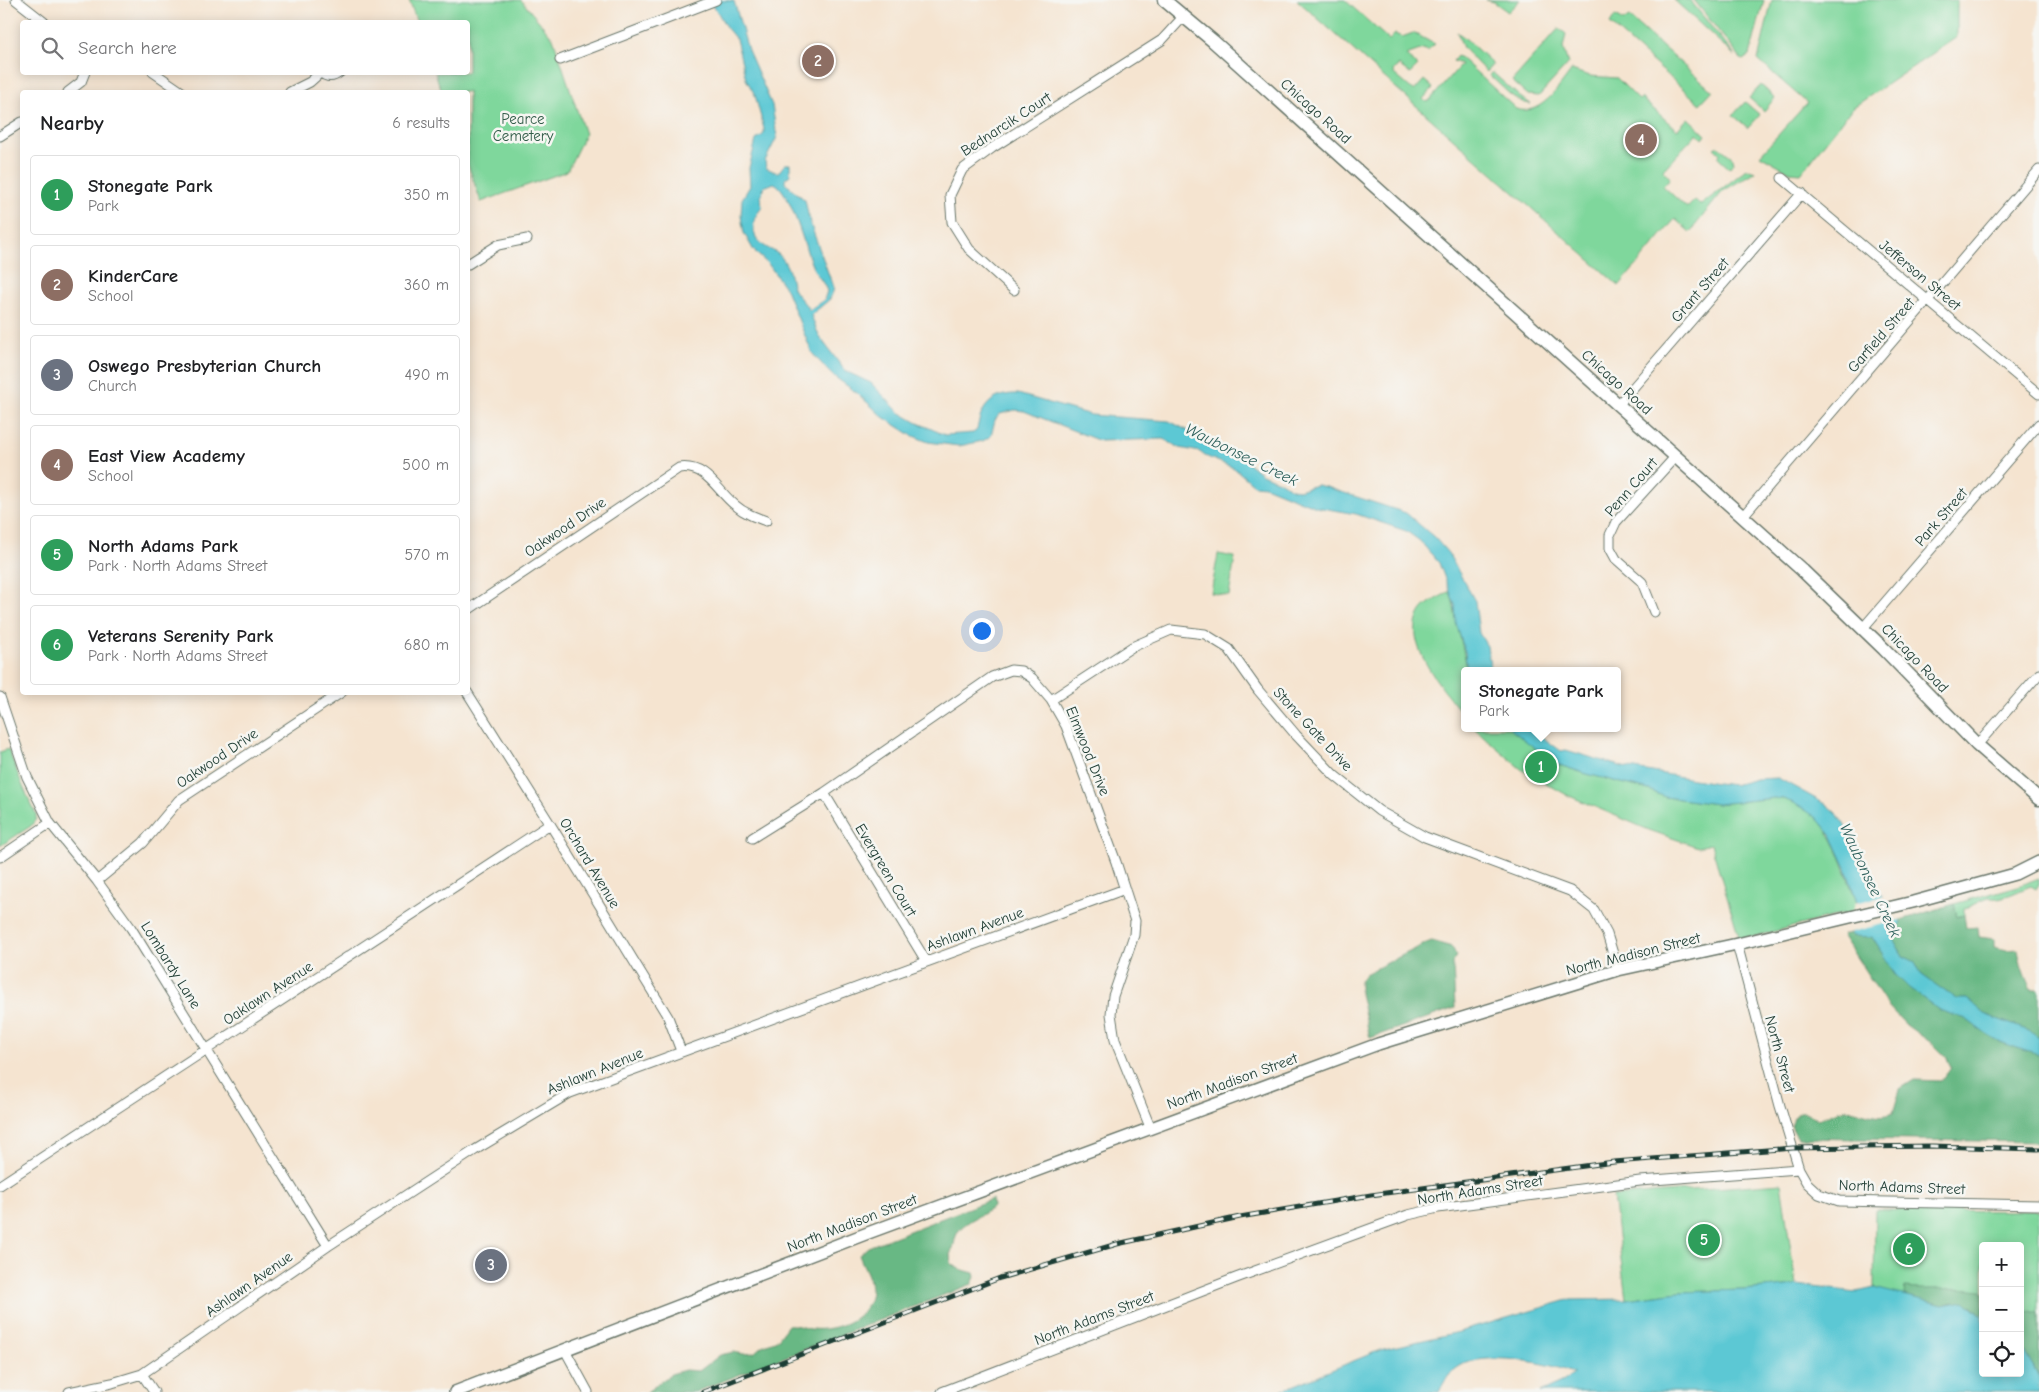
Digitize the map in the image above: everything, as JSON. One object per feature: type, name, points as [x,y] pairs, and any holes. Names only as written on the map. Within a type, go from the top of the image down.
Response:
[{"type":"main road","name":"Chicago Road","points":[[1164,0],[1743,516],[1863,628],[1977,745],[2039,799]]},
{"type":"street","points":[[16,0],[41,20]]},
{"type":"street","points":[[560,60],[716,0]]},
{"type":"street","name":"Bednarcik Court","points":[[1014,290],[969,249],[952,222],[950,195],[962,170],[992,148],[1162,40],[1184,16]]},
{"type":"street","points":[[71,90],[81,82],[84,75]]},
{"type":"street","points":[[157,75],[179,90]]},
{"type":"street","points":[[294,90],[310,82],[318,75]]},
{"type":"street","points":[[0,136],[20,123]]},
{"type":"street","name":"Garfield Street","points":[[1743,516],[2039,170]]},
{"type":"street","name":"Jefferson Street","points":[[1782,178],[2039,394]]},
{"type":"street","name":"Grant Street","points":[[1618,405],[1802,193]]},
{"type":"street","points":[[470,263],[498,245],[528,240]]},
{"type":"street","name":"Park Street","points":[[1863,628],[2039,424]]},
{"type":"street","name":"Penn Court","points":[[1654,612],[1642,582],[1616,559],[1610,548],[1610,535],[1616,522],[1676,456]]},
{"type":"street","name":"Oakwood Drive","points":[[470,609],[679,468],[694,468],[711,479],[735,506],[766,521]]},
{"type":"street","name":"Stone Gate Drive","points":[[1051,700],[1132,647],[1171,630],[1205,634],[1229,649],[1258,690],[1296,735],[1334,775],[1379,811],[1425,837],[1570,891],[1594,910],[1607,934],[1618,970]]},
{"type":"street","name":"Elmwood Drive","points":[[752,838],[824,793],[913,730],[1002,672],[1021,671],[1032,678],[1051,700],[1066,726],[1135,921],[1134,935],[1113,996],[1111,1014],[1115,1040],[1150,1127]]},
{"type":"street","points":[[1977,745],[2039,674]]},
{"type":"street","name":"Oakwood Drive","points":[[97,881],[143,843],[179,800],[337,695]]},
{"type":"street","name":"Orchard Avenue","points":[[469,695],[668,1017],[681,1051]]},
{"type":"street","name":"Lombardy Lane","points":[[0,697],[27,777],[50,823],[132,928],[328,1246]]},
{"type":"street","name":"Evergreen Court","points":[[824,793],[926,961]]},
{"type":"street","points":[[0,857],[50,823]]},
{"type":"street","name":"Oaklawn Avenue","points":[[0,1185],[550,824]]},
{"type":"street","name":"North Madison Street","points":[[455,1392],[859,1236],[1378,1044],[1618,970],[1833,922],[1913,902],[2015,874],[2039,862]]},
{"type":"street","name":"Ashlawn Avenue","points":[[69,1392],[112,1383],[142,1374],[328,1246],[475,1150],[562,1097],[681,1051],[1125,889]]},
{"type":"street","name":"North Street","points":[[1737,944],[1780,1106],[1799,1169]]},
{"type":"street","name":"North Adams Street","points":[[942,1392],[1236,1278],[1408,1215],[1438,1208],[1640,1181],[1799,1169],[1806,1184],[1819,1194],[1839,1201],[2039,1205]]},
{"type":"street","points":[[566,1350],[588,1392]]},
{"type":"street","points":[[142,1374],[154,1392]]},
{"type":"green space","name":"Pearce Cemetery","points":[[409,0],[521,0],[553,38],[585,134],[567,171],[481,202],[470,171],[470,90],[441,90],[436,75],[470,75],[470,20],[416,20]]},
{"type":"green space","points":[[1297,0],[1345,0],[1389,40],[1395,34],[1402,37],[1413,33],[1435,44],[1428,51],[1423,49],[1406,55],[1418,66],[1410,74],[1399,65],[1393,70],[1394,74],[1414,91],[1424,80],[1433,88],[1423,99],[1426,102],[1430,100],[1459,67],[1461,64],[1453,61],[1457,56],[1516,109],[1533,109],[1541,105],[1555,92],[1572,70],[1589,76],[1617,78],[1639,100],[1641,98],[1677,130],[1688,118],[1706,135],[1703,139],[1697,133],[1663,170],[1670,178],[1663,186],[1686,207],[1695,200],[1701,205],[1747,169],[1755,172],[1723,191],[1690,232],[1675,219],[1619,286]]},
{"type":"green space","points":[[1486,0],[1520,0],[1508,12],[1494,2]]},
{"type":"green space","points":[[1674,0],[1690,0],[1735,56]]},
{"type":"green space","points":[[1694,0],[1764,0],[1750,55],[1743,60],[1741,59]]},
{"type":"green space","points":[[1772,0],[1957,0],[1957,37],[1852,108],[1801,173],[1790,172],[1760,155],[1807,103],[1758,60]]},
{"type":"green space","points":[[1615,16],[1623,21],[1629,17],[1713,90],[1700,104],[1610,24]]},
{"type":"green space","points":[[1559,28],[1566,34],[1563,48],[1568,64],[1539,96],[1528,95],[1512,81]]},
{"type":"green space","points":[[1457,32],[1493,64],[1486,72],[1463,48]]},
{"type":"green space","points":[[1492,72],[1520,97],[1531,104],[1519,100],[1509,93],[1489,75]]},
{"type":"green space","points":[[1761,85],[1775,98],[1764,111],[1749,98]]},
{"type":"green space","points":[[1745,102],[1760,115],[1748,128],[1733,115]]},
{"type":"green space","points":[[1718,146],[1733,158],[1734,163],[1729,168],[1718,158],[1720,154],[1714,148]]},
{"type":"green space","points":[[1218,554],[1235,557],[1229,596],[1211,593]]},
{"type":"green space","points":[[1450,591],[1466,667],[1461,667],[1461,712],[1428,667],[1416,638],[1416,624],[1421,611],[1430,602]]},
{"type":"green space","points":[[1479,732],[1514,732],[1556,764],[1649,790],[1665,797],[1717,804],[1774,798],[1790,801],[1804,807],[1825,828],[1840,855],[1858,906],[1855,911],[1740,940],[1711,844],[1698,847],[1649,830],[1567,795],[1521,769]]},
{"type":"green space","points":[[8,749],[36,814],[36,819],[31,826],[0,846],[0,752]]},
{"type":"green space","points":[[2039,878],[2039,884],[2036,889],[2031,886],[2002,897],[1987,898],[1964,908],[1964,915],[1957,917],[1954,904],[2018,886]]},
{"type":"green space","points":[[1954,904],[1957,917],[1964,915],[1966,928],[1978,927],[1979,937],[1994,939],[1994,947],[2007,950],[2018,949],[2026,979],[2031,989],[2039,989],[2039,1038],[2029,1031],[1984,1014],[1967,999],[1956,999],[1922,975],[1915,962],[1903,956],[1891,932],[1902,923],[1901,920]]},
{"type":"green space","points":[[1850,933],[1852,936],[1872,937],[1895,974],[1909,988],[1939,1010],[1966,1019],[1999,1042],[2039,1055],[2039,1142],[1798,1138],[1792,1125],[1794,1118],[1800,1112],[1805,1112],[1818,1119],[1845,1110],[1883,1116],[1888,1115],[1893,1113],[1900,1089],[1914,1080],[1941,1081],[1951,1068],[1947,1058],[1933,1044],[1906,1025],[1888,1006],[1842,935]]},
{"type":"green space","points":[[1431,941],[1452,947],[1456,955],[1453,963],[1455,1008],[1370,1038],[1360,993],[1360,981],[1365,974]]},
{"type":"green space","points":[[1781,1183],[1796,1285],[1744,1290],[1679,1292],[1626,1299],[1613,1196]]},
{"type":"green space","points":[[992,1199],[993,1207],[960,1229],[950,1254],[951,1263],[959,1269],[974,1273],[975,1277],[972,1284],[695,1392],[647,1392],[671,1374],[685,1370],[699,1371],[720,1355],[734,1352],[743,1354],[754,1353],[762,1346],[777,1340],[788,1325],[821,1329],[831,1328],[851,1321],[866,1307],[870,1298],[871,1288],[868,1275],[859,1255],[868,1247]]},
{"type":"green space","points":[[1875,1210],[2039,1211],[2039,1376],[2024,1351],[2024,1242],[1979,1242],[1979,1313],[1972,1306],[1901,1296],[1874,1288]]},
{"type":"green space","points":[[1905,1288],[1979,1290],[1979,1313],[1972,1306],[1954,1302],[1943,1305],[1904,1294]]},
{"type":"green space","points":[[2024,1309],[2039,1313],[2039,1376],[2024,1351]]},
{"type":"water","points":[[711,0],[734,1],[748,50],[772,105],[777,137],[765,161],[766,168],[778,173],[785,164],[790,164],[790,175],[785,179],[785,183],[805,200],[810,223],[834,289],[830,299],[811,315],[819,336],[845,371],[871,383],[899,412],[945,435],[973,433],[977,430],[981,414],[989,403],[1001,396],[1018,394],[1091,415],[1169,421],[1242,458],[1262,474],[1292,489],[1298,490],[1317,485],[1406,513],[1435,538],[1448,553],[1475,601],[1479,633],[1487,646],[1490,667],[1467,667],[1465,652],[1456,623],[1455,605],[1439,563],[1420,541],[1406,531],[1356,514],[1316,507],[1265,486],[1254,485],[1234,468],[1200,452],[1180,448],[1163,439],[1100,441],[1024,411],[1015,410],[1000,414],[995,420],[991,436],[983,441],[959,446],[928,442],[911,435],[883,417],[857,393],[831,374],[812,353],[786,289],[769,265],[754,251],[744,233],[741,216],[742,199],[750,186],[749,168],[756,140],[764,134],[764,129],[755,95],[746,79],[736,39],[726,27],[717,11],[711,5]],"holes":[[[774,183],[786,197],[797,221],[813,268],[827,291],[824,300],[809,310],[794,290],[785,262],[778,254],[765,247],[754,232],[754,222],[762,208],[761,196],[764,187]]]},
{"type":"water","name":"Waubonsee Creek","points":[[1514,732],[1535,732],[1561,751],[1566,750],[1623,767],[1734,785],[1756,779],[1778,778],[1827,805],[1844,824],[1874,884],[1900,918],[1902,923],[1892,932],[1892,937],[1903,956],[1915,962],[1922,975],[1956,999],[1967,999],[1984,1014],[2029,1031],[2039,1038],[2039,1055],[1999,1042],[1966,1019],[1939,1010],[1909,988],[1895,974],[1872,937],[1852,936],[1848,920],[1858,906],[1846,868],[1831,835],[1816,817],[1794,803],[1774,798],[1717,804],[1665,797],[1649,790],[1556,764]]},
{"type":"water","points":[[1796,1285],[1857,1292],[1874,1288],[1943,1305],[1965,1301],[1979,1313],[1979,1377],[2024,1377],[2024,1351],[2039,1376],[2039,1392],[1540,1392],[1564,1381],[1574,1374],[1534,1362],[1484,1359],[1470,1362],[1453,1371],[1439,1392],[1278,1392],[1380,1350],[1459,1332],[1568,1300],[1626,1299],[1679,1292],[1744,1290]]},
{"type":"pier","points":[[1886,896],[1903,919],[1847,933],[1845,920],[1853,910],[1855,903]]},
{"type":"railway","points":[[703,1392],[1000,1278],[1117,1244],[1240,1217],[1371,1195],[1614,1162],[1793,1148],[1932,1146],[2039,1149]]},
{"type":"place","name":"KinderCare","points":[[818,61]]},
{"type":"place","name":"East View Academy","points":[[1641,140]]},
{"type":"place","name":"Stonegate Park","points":[[1541,767]]},
{"type":"place","name":"North Adams Park","points":[[1704,1240]]},
{"type":"place","name":"Veterans Serenity Park","points":[[1909,1249]]},
{"type":"place","name":"Oswego Presbyterian Church","points":[[491,1265]]}]
